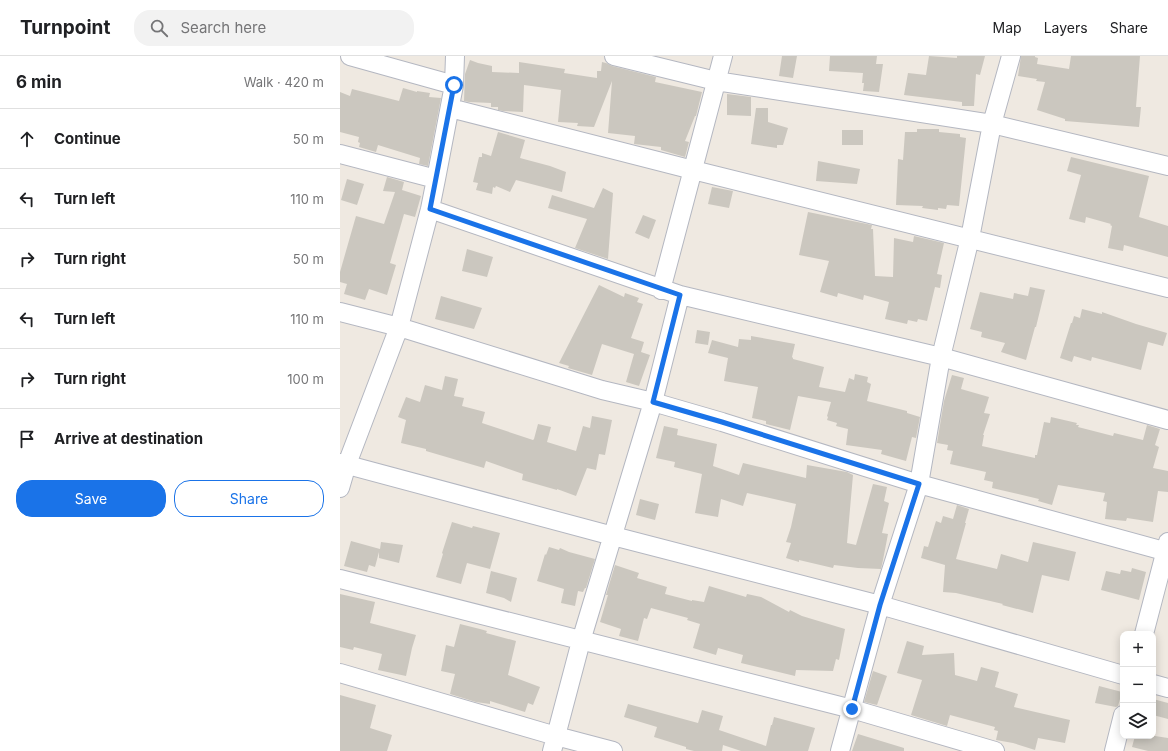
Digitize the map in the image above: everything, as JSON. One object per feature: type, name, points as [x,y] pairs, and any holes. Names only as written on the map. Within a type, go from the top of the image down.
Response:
[{"type":"street","points":[[350,56],[454,85]]},
{"type":"street","points":[[340,488],[343,464],[399,328],[430,209],[454,85],[455,56]]},
{"type":"street","points":[[614,56],[716,81],[992,124],[1168,166]]},
{"type":"street","points":[[661,290],[723,56]]},
{"type":"street","points":[[840,751],[880,605],[919,484],[941,357],[970,238],[992,124],[1011,56]]},
{"type":"street","points":[[450,108],[1168,288]]},
{"type":"street","points":[[340,154],[436,179]]},
{"type":"street","points":[[430,209],[661,290],[941,357],[1168,420]]},
{"type":"street","points":[[554,744],[581,641],[653,402],[680,295]]},
{"type":"street","points":[[340,312],[399,328],[602,390],[653,402],[919,484],[1167,548],[1145,631]]},
{"type":"street","points":[[343,464],[880,605],[1120,674]]},
{"type":"street","points":[[340,579],[852,709],[995,751]]},
{"type":"street","points":[[340,673],[554,744],[613,751]]},
{"type":"street","points":[[1156,685],[1168,688]]},
{"type":"street","points":[[1114,751],[1120,727]]},
{"type":"building","points":[[782,56],[797,56],[793,78],[779,76]]},
{"type":"building","points":[[830,56],[877,56],[876,64],[883,64],[879,92],[863,91],[863,73],[829,71]]},
{"type":"building","points":[[929,56],[957,58],[957,56],[985,56],[980,75],[976,74],[974,106],[962,106],[962,102],[904,95],[908,73],[926,75]]},
{"type":"building","points":[[1021,56],[1035,56],[1038,58],[1037,64],[1069,69],[1071,56],[1140,56],[1136,107],[1141,107],[1139,127],[1065,121],[1065,119],[1037,110],[1045,82],[1018,76]]},
{"type":"building","points":[[470,60],[492,66],[492,72],[519,73],[519,62],[565,69],[564,73],[597,78],[597,71],[601,71],[602,62],[656,77],[655,82],[702,92],[696,116],[685,141],[689,142],[685,157],[661,150],[661,147],[634,144],[635,136],[608,133],[612,81],[594,127],[577,126],[578,123],[558,122],[561,90],[524,85],[523,112],[498,110],[498,107],[491,107],[491,103],[464,101],[465,74]]},
{"type":"building","points":[[403,88],[417,92],[430,93],[429,97],[441,98],[428,166],[419,164],[420,158],[378,145],[376,152],[359,147],[359,137],[340,132],[340,92],[350,96],[352,89],[399,101]]},
{"type":"building","points":[[727,94],[751,97],[751,116],[727,115]]},
{"type":"building","points":[[756,108],[768,108],[768,122],[788,128],[783,145],[777,145],[777,148],[751,144]]},
{"type":"building","points":[[917,129],[939,129],[939,132],[960,134],[960,137],[966,138],[959,206],[947,205],[946,209],[938,208],[938,210],[922,208],[923,206],[896,205],[898,159],[903,160],[905,132],[917,132]]},
{"type":"building","points":[[842,130],[863,130],[863,145],[842,145]]},
{"type":"building","points":[[498,132],[525,140],[520,158],[566,172],[562,192],[516,180],[510,192],[496,186],[495,188],[493,187],[492,194],[476,190],[478,183],[473,182],[479,157],[482,157],[482,153],[491,156]]},
{"type":"building","points":[[1071,157],[1149,176],[1139,217],[1168,226],[1168,257],[1124,245],[1123,251],[1108,248],[1112,226],[1110,225],[1111,224],[1086,217],[1085,223],[1069,219],[1081,175],[1067,171]]},
{"type":"building","points":[[818,161],[860,169],[857,184],[816,181]]},
{"type":"building","points":[[387,177],[404,182],[402,190],[421,196],[415,217],[404,214],[390,263],[396,265],[387,295],[369,289],[365,300],[344,294],[347,284],[340,282],[340,272],[356,216],[384,224],[395,192],[383,191]]},
{"type":"building","points":[[347,179],[364,184],[357,205],[341,200]]},
{"type":"building","points":[[712,187],[733,191],[729,208],[708,204]]},
{"type":"building","points":[[603,188],[613,193],[608,259],[575,248],[587,219],[548,208],[552,195],[594,208]]},
{"type":"building","points":[[808,212],[872,225],[871,229],[873,229],[875,276],[893,277],[894,238],[913,242],[914,236],[944,243],[937,274],[942,275],[940,288],[935,287],[927,321],[918,319],[917,322],[908,320],[907,324],[885,319],[889,302],[864,295],[863,300],[838,293],[837,297],[820,292],[829,261],[799,255]]},
{"type":"building","points":[[643,215],[656,220],[649,239],[635,233]]},
{"type":"building","points":[[467,249],[493,257],[487,277],[462,271]]},
{"type":"building","points":[[599,285],[624,297],[625,293],[639,298],[637,302],[643,304],[631,338],[644,342],[641,352],[650,355],[639,386],[626,382],[634,354],[602,344],[592,375],[568,368],[569,366],[559,363]]},
{"type":"building","points":[[1030,287],[1045,290],[1026,360],[1001,352],[1005,343],[981,337],[982,332],[970,329],[980,292],[1013,299],[1014,293],[1028,296]]},
{"type":"building","points":[[441,296],[482,308],[474,329],[435,319]]},
{"type":"building","points":[[1082,309],[1102,314],[1102,312],[1167,333],[1163,346],[1148,342],[1141,370],[1092,357],[1091,361],[1074,356],[1072,362],[1060,358],[1074,316],[1080,318]]},
{"type":"building","points":[[697,330],[710,332],[708,345],[695,343]]},
{"type":"building","points":[[751,336],[795,344],[792,357],[793,359],[824,367],[819,387],[845,392],[849,378],[854,380],[855,374],[868,377],[867,382],[871,384],[867,401],[907,411],[907,413],[920,417],[916,438],[912,437],[906,461],[881,454],[882,450],[846,445],[848,429],[836,426],[837,423],[827,420],[831,402],[798,396],[790,430],[766,424],[766,421],[752,418],[758,387],[724,381],[728,358],[708,353],[712,340],[738,347],[739,339],[751,340]]},
{"type":"building","points":[[952,375],[964,378],[961,389],[989,397],[984,413],[990,414],[983,435],[982,446],[1035,458],[1035,455],[1037,455],[1044,422],[1050,423],[1051,417],[1077,423],[1076,425],[1079,425],[1078,427],[1113,436],[1114,433],[1143,440],[1147,425],[1160,429],[1155,445],[1159,447],[1153,468],[1168,471],[1168,492],[1158,491],[1153,522],[1127,518],[1126,521],[1105,519],[1107,502],[1103,501],[1105,493],[1058,485],[1052,505],[1038,501],[1039,499],[992,488],[993,482],[984,480],[986,472],[950,464],[953,451],[947,450],[948,445],[937,443],[944,401]]},
{"type":"building","points":[[445,376],[458,379],[454,396],[464,398],[462,406],[485,412],[482,423],[533,440],[538,424],[551,427],[547,442],[576,451],[583,426],[590,428],[592,416],[612,420],[605,455],[599,454],[596,470],[587,468],[576,496],[557,489],[522,480],[523,474],[486,461],[484,468],[426,451],[426,449],[401,443],[406,420],[398,417],[406,397],[420,402],[425,385],[442,390]]},
{"type":"building","points":[[664,426],[678,429],[677,435],[717,444],[713,466],[739,475],[743,463],[806,478],[807,465],[847,472],[853,475],[847,543],[856,545],[873,484],[887,487],[884,501],[889,503],[882,533],[888,534],[881,569],[834,565],[833,568],[799,560],[799,562],[786,558],[791,543],[786,542],[796,504],[747,493],[743,506],[721,499],[718,517],[695,513],[702,474],[674,467],[675,462],[656,458]]},
{"type":"building","points":[[640,499],[659,504],[655,520],[636,515]]},
{"type":"building","points":[[957,505],[969,509],[956,559],[997,569],[1001,554],[1028,562],[1033,542],[1076,552],[1069,581],[1042,575],[1033,613],[956,593],[943,592],[945,565],[921,558],[924,546],[928,547],[936,521],[941,523],[943,516],[953,519]]},
{"type":"building","points":[[452,522],[472,528],[473,526],[500,533],[490,569],[467,563],[461,584],[436,577]]},
{"type":"building","points":[[351,541],[380,549],[381,542],[403,545],[399,563],[379,558],[379,552],[375,567],[369,565],[367,572],[344,566]]},
{"type":"building","points":[[549,547],[559,550],[560,548],[595,559],[586,588],[583,592],[578,591],[575,606],[561,603],[564,589],[537,581],[545,554],[546,555]]},
{"type":"building","points":[[615,565],[639,573],[637,578],[667,587],[665,594],[692,601],[704,602],[709,586],[746,597],[747,594],[761,597],[789,612],[790,610],[802,616],[845,629],[839,660],[836,659],[833,671],[796,670],[795,676],[741,663],[743,655],[718,648],[716,655],[693,648],[700,624],[687,620],[688,618],[651,608],[647,619],[644,618],[638,641],[619,636],[621,629],[600,622]]},
{"type":"building","points":[[1132,568],[1146,572],[1139,600],[1101,590],[1106,571],[1120,574],[1121,570],[1131,572]]},
{"type":"building","points":[[491,571],[517,578],[511,602],[504,598],[486,593]]},
{"type":"building","points":[[340,594],[375,602],[370,623],[416,635],[406,676],[378,670],[382,654],[354,647],[353,650],[340,647]]},
{"type":"building","points":[[460,624],[516,641],[508,675],[540,687],[533,705],[528,703],[525,712],[490,701],[490,704],[476,702],[450,694],[455,674],[441,671],[446,645],[454,647]]},
{"type":"building","points":[[907,641],[924,646],[922,655],[954,653],[955,675],[977,681],[981,667],[999,672],[995,687],[1018,694],[1014,707],[1070,720],[1065,743],[1038,738],[1035,750],[1013,743],[996,740],[998,731],[994,730],[995,727],[950,715],[947,726],[911,715],[922,680],[897,673]]},
{"type":"building","points":[[873,671],[887,676],[877,705],[864,702]]},
{"type":"building","points":[[1099,686],[1120,691],[1120,699],[1118,706],[1116,707],[1095,703]]},
{"type":"building","points":[[340,695],[376,705],[370,728],[392,735],[387,751],[340,751]]},
{"type":"building","points":[[1156,700],[1168,703],[1168,719],[1156,716]]},
{"type":"building","points":[[628,704],[698,723],[702,710],[723,716],[719,730],[766,746],[774,717],[815,728],[808,751],[741,751],[723,745],[722,751],[694,751],[654,737],[657,727],[624,717]]},
{"type":"building","points":[[858,734],[904,748],[904,751],[852,751]]},
{"type":"building","points":[[1156,736],[1168,738],[1168,751],[1148,751],[1132,747],[1134,739],[1156,739]]},
{"type":"route","points":[[454,85],[430,209],[661,290],[680,295],[653,402],[722,422],[919,484],[880,605],[852,709]]}]
